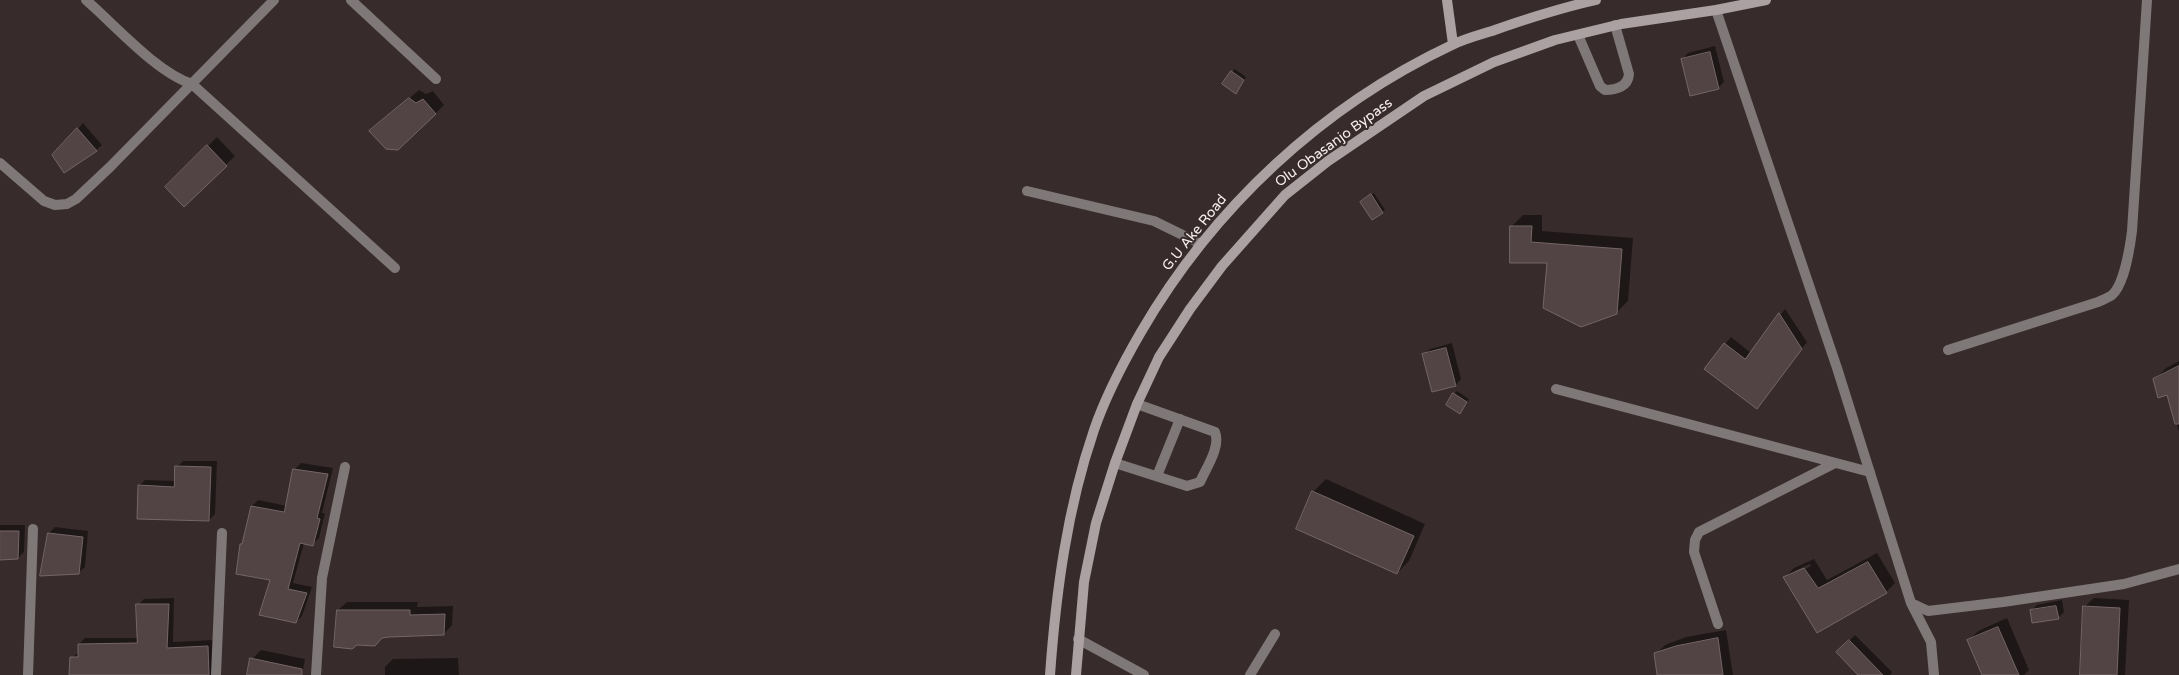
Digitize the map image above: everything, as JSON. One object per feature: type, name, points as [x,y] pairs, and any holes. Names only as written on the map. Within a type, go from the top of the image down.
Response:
[{"type":"main road","points":[[1447,0],[1453,44]]},
{"type":"main road","name":"G.U Ake Road","points":[[1050,675],[1063,557],[1072,502],[1094,429],[1118,372],[1181,268],[1260,178],[1340,111],[1390,78],[1453,44],[1522,20],[1596,0]]},
{"type":"main road","name":"Olu Obasanjo Bypass","points":[[1076,675],[1084,582],[1094,532],[1114,463],[1137,404],[1159,357],[1190,309],[1222,266],[1285,195],[1328,161],[1424,96],[1494,62],[1555,40],[1615,25],[1716,10],[1766,0]]},
{"type":"street","points":[[86,0],[160,68],[176,79],[192,84],[395,268]]},
{"type":"street","points":[[0,162],[44,200],[55,206],[67,204],[88,190],[274,0]]},
{"type":"street","points":[[351,0],[436,78]]},
{"type":"street","points":[[1948,350],[2098,302],[2112,295],[2119,284],[2132,231],[2147,0]]},
{"type":"street","points":[[1716,10],[1772,171],[1911,603],[1931,642],[1934,675]]},
{"type":"street","points":[[1578,35],[1600,86],[1605,90],[1611,90],[1626,85],[1629,74],[1615,25]]},
{"type":"street","points":[[1027,191],[1154,221],[1201,244]]},
{"type":"street","points":[[1556,389],[1870,472]]},
{"type":"street","points":[[1114,463],[1187,486],[1200,482],[1217,444],[1215,432],[1137,404]]},
{"type":"street","points":[[1157,476],[1180,419]]},
{"type":"street","points":[[1718,624],[1694,552],[1699,532],[1835,463]]},
{"type":"street","points":[[316,675],[322,578],[346,467]]},
{"type":"street","points":[[28,675],[33,529]]},
{"type":"street","points":[[216,675],[222,533]]},
{"type":"street","points":[[1911,603],[1928,611],[2003,602],[2124,584],[2179,569]]},
{"type":"street","points":[[1250,675],[1275,634]]},
{"type":"street","points":[[1078,639],[1144,675]]},
{"type":"building","points":[[1710,52],[1719,89],[1690,96],[1681,59]]},
{"type":"building","points":[[1231,71],[1244,80],[1236,94],[1222,84]]},
{"type":"building","points":[[409,98],[416,103],[423,99],[436,114],[398,150],[386,149],[369,131]]},
{"type":"building","points":[[77,128],[97,151],[64,173],[52,155]]},
{"type":"building","points":[[207,145],[227,166],[184,207],[165,187]]},
{"type":"building","points":[[1371,194],[1383,213],[1372,220],[1360,202]]},
{"type":"building","points":[[1510,226],[1532,226],[1531,242],[1622,249],[1617,314],[1581,327],[1543,308],[1547,263],[1510,263]]},
{"type":"building","points":[[1779,313],[1802,349],[1757,409],[1704,369],[1724,343],[1745,359]]},
{"type":"building","points":[[1446,348],[1456,386],[1432,392],[1422,354]]},
{"type":"building","points":[[2179,366],[2179,424],[2175,424],[2167,395],[2158,398],[2153,379]]},
{"type":"building","points":[[1453,393],[1467,402],[1460,414],[1446,405]]},
{"type":"building","points":[[175,466],[211,467],[209,521],[137,519],[138,485],[174,487]]},
{"type":"building","points":[[293,469],[328,474],[317,518],[320,519],[313,546],[300,543],[288,589],[307,593],[296,623],[259,615],[270,580],[236,574],[240,544],[242,544],[251,506],[284,512]]},
{"type":"building","points":[[1312,491],[1414,536],[1397,574],[1296,529]]},
{"type":"building","points":[[0,531],[19,531],[18,559],[0,560]]},
{"type":"building","points":[[48,533],[83,537],[79,574],[40,576]]},
{"type":"building","points":[[1868,562],[1887,593],[1817,633],[1783,577],[1804,568],[1818,588]]},
{"type":"building","points":[[136,604],[169,604],[167,648],[208,646],[209,675],[69,675],[70,657],[78,657],[78,644],[137,643]]},
{"type":"building","points":[[2056,606],[2059,619],[2032,623],[2030,610]]},
{"type":"building","points":[[2083,606],[2120,608],[2117,675],[2080,675]]},
{"type":"building","points":[[337,610],[410,610],[410,615],[445,614],[444,635],[389,637],[382,638],[375,646],[357,645],[352,649],[334,647]]},
{"type":"building","points":[[1998,627],[2019,675],[1982,675],[1967,640]]},
{"type":"building","points":[[1718,638],[1723,675],[1657,675],[1654,653],[1676,646]]},
{"type":"building","points":[[1849,640],[1883,675],[1858,675],[1836,652]]},
{"type":"building","points":[[250,658],[302,669],[302,675],[247,675]]}]
